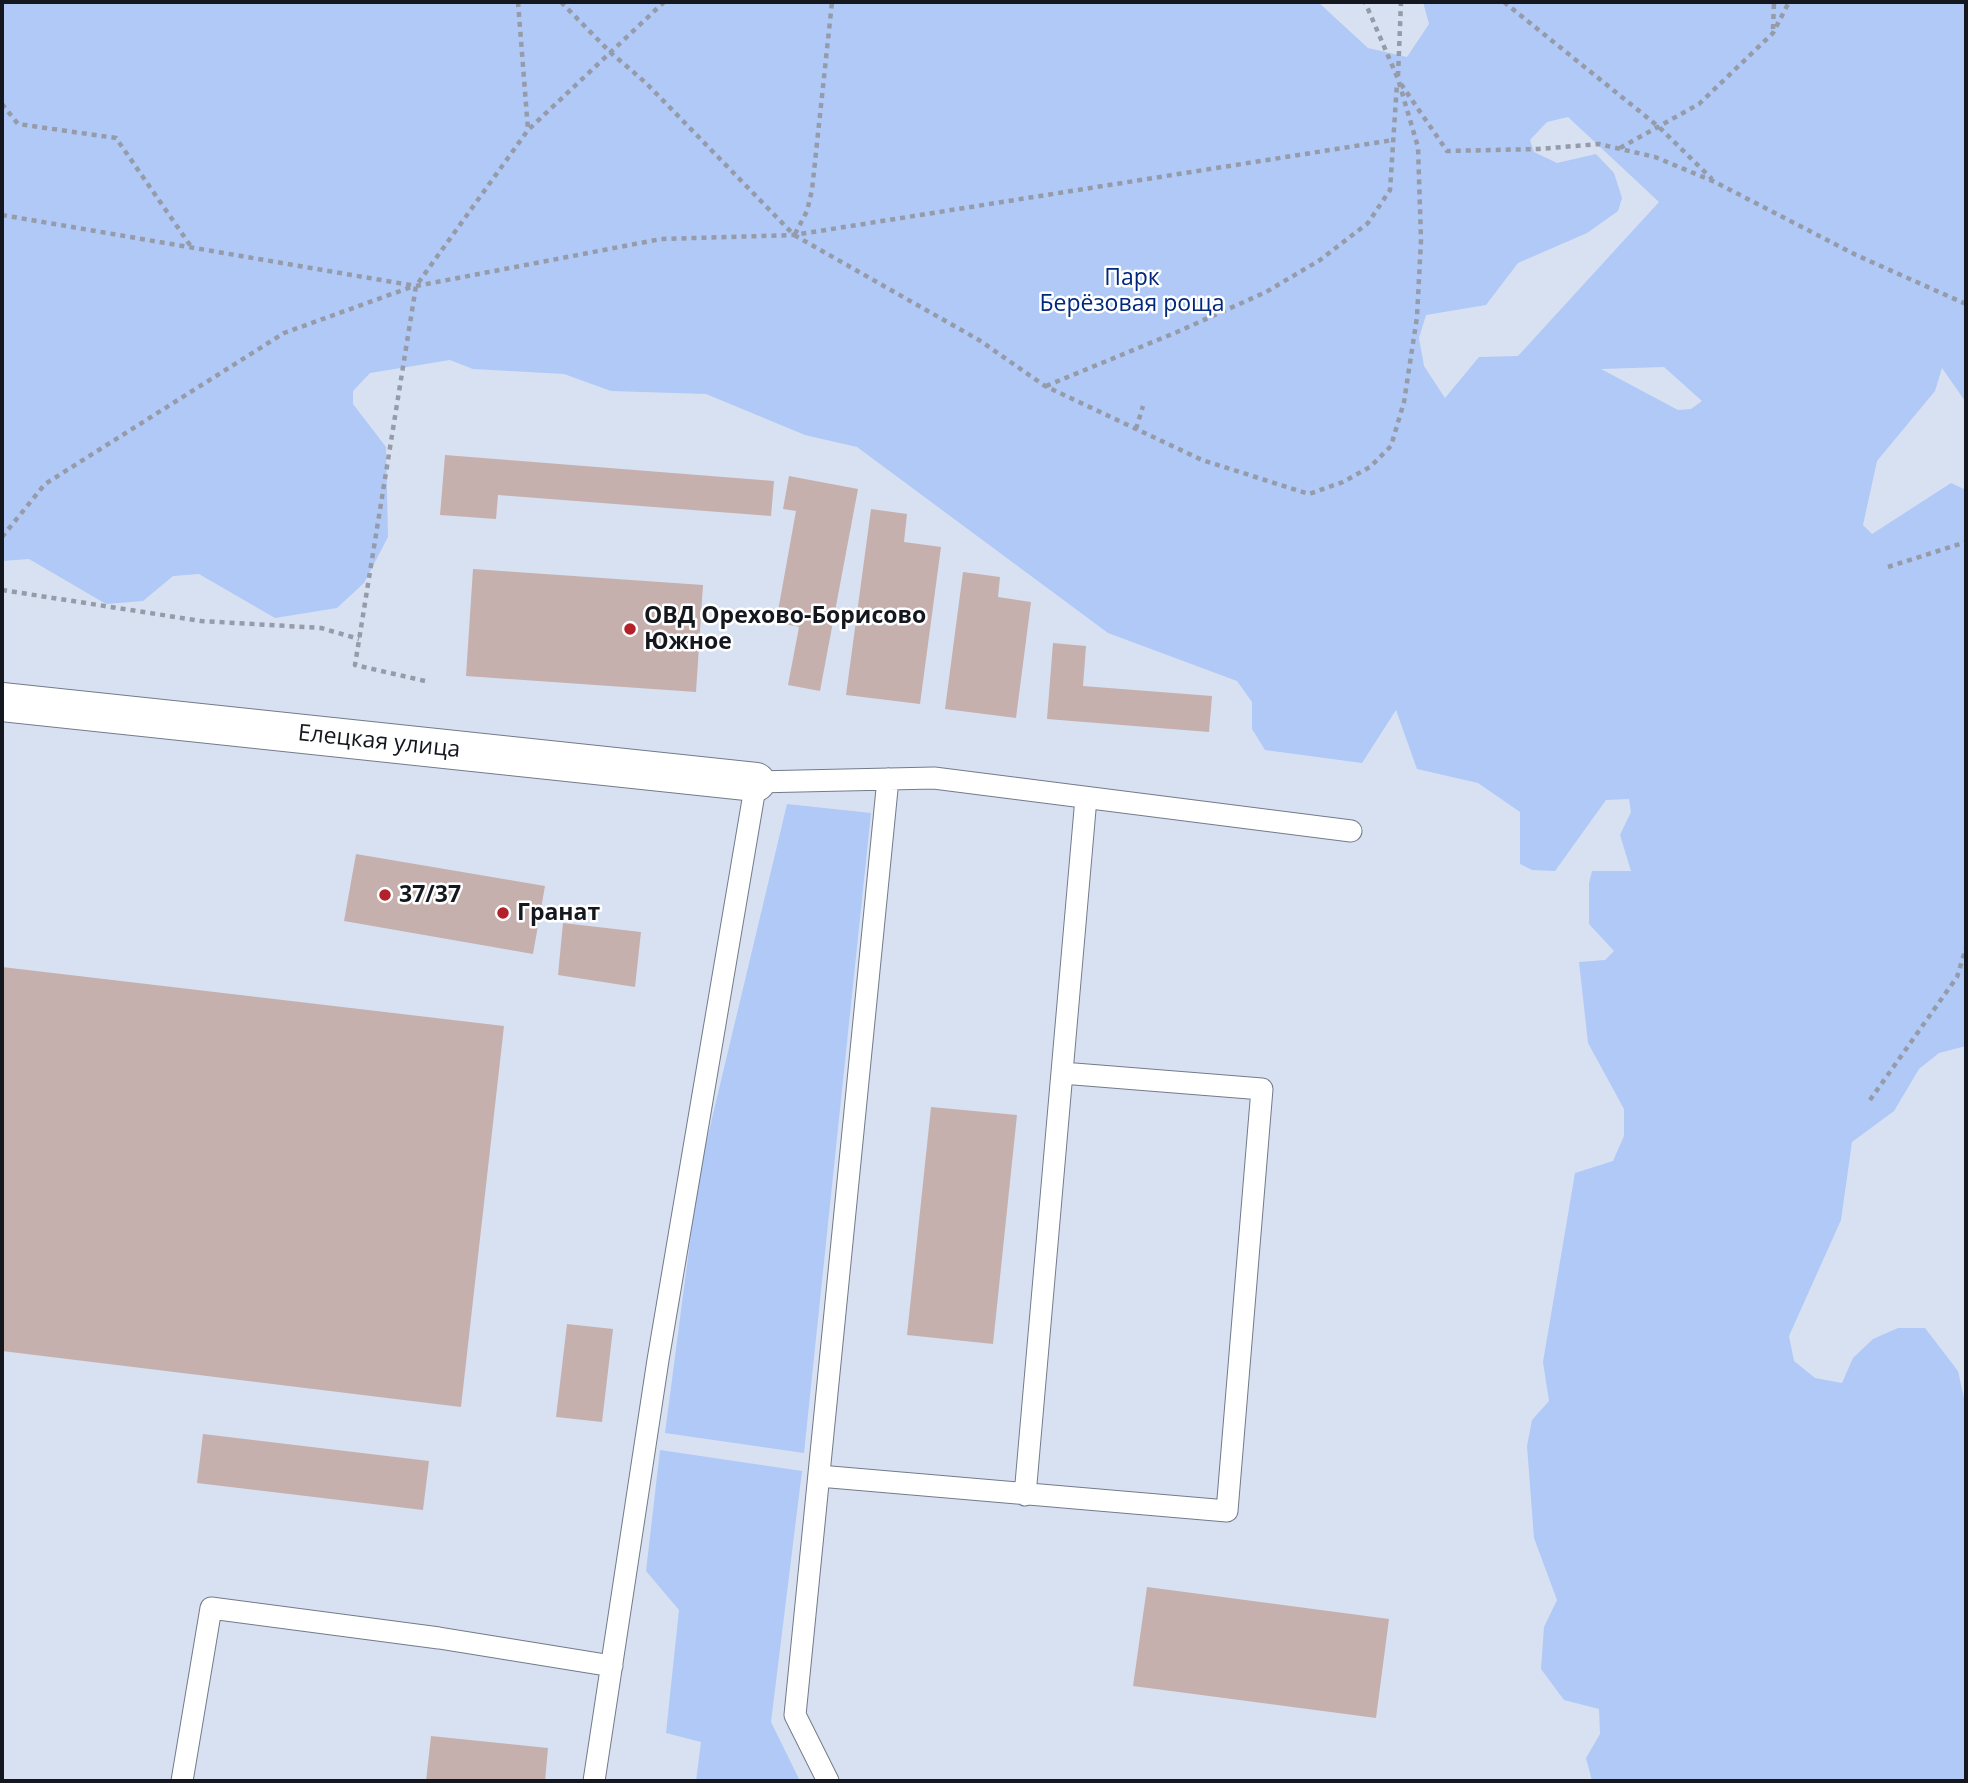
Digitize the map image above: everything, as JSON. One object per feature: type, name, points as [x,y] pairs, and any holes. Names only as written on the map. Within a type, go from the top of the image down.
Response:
[{"type":"street","name":"Елецкая улица","points":[[2,702],[756,782]]},
{"type":"lane","points":[[594,1781],[658,1360],[756,782],[934,778],[1351,831]]},
{"type":"lane","points":[[828,1781],[795,1715],[888,779]]},
{"type":"lane","points":[[1025,1495],[1086,798]]},
{"type":"lane","points":[[818,1476],[1227,1511],[1262,1089],[1062,1073]]},
{"type":"lane","points":[[182,1781],[211,1608],[439,1638],[612,1666]]},
{"type":"path","points":[[518,2],[528,130]]},
{"type":"path","points":[[561,2],[610,52],[646,83],[794,235],[979,340],[1045,386],[1202,460],[1309,494],[1343,482],[1370,467],[1391,446],[1404,402],[1417,317],[1421,240],[1418,147],[1398,79],[1365,2]]},
{"type":"path","points":[[425,681],[355,665],[416,286],[528,130],[664,2]]},
{"type":"path","points":[[794,235],[807,211],[811,190],[832,2]]},
{"type":"path","points":[[1045,386],[1266,292],[1320,260],[1368,223],[1390,190],[1402,2]]},
{"type":"path","points":[[1504,2],[1659,127],[1715,182]]},
{"type":"path","points":[[1773,33],[1774,2]]},
{"type":"path","points":[[1619,149],[1699,104],[1773,33],[1788,2]]},
{"type":"path","points":[[1398,79],[1447,152],[1599,144],[1655,157],[1715,182],[1856,255],[1966,304]]},
{"type":"path","points":[[2,104],[18,124],[116,138],[192,248]]},
{"type":"path","points":[[2,537],[45,484],[284,333],[416,286],[661,239],[794,235],[1393,140]]},
{"type":"path","points":[[2,215],[416,286]]},
{"type":"path","points":[[1136,429],[1143,406]]},
{"type":"path","points":[[1888,567],[1966,542]]},
{"type":"path","points":[[2,590],[201,621],[321,628],[359,639]]},
{"type":"path","points":[[1870,1100],[1957,977],[1966,948]]},
{"type":"green space","name":"Парк Берёзовая роща","points":[[2,2],[1318,2],[1368,48],[1407,57],[1429,24],[1423,2],[1966,2],[1966,408],[1965,401],[1942,368],[1935,391],[1877,461],[1863,525],[1872,534],[1951,483],[1966,490],[1966,1046],[1939,1053],[1919,1069],[1894,1111],[1852,1142],[1841,1220],[1789,1336],[1794,1361],[1815,1378],[1842,1383],[1853,1358],[1873,1339],[1898,1328],[1925,1328],[1958,1371],[1966,1407],[1966,1781],[1592,1781],[1586,1758],[1600,1734],[1599,1709],[1564,1700],[1541,1669],[1544,1627],[1557,1600],[1534,1538],[1527,1446],[1532,1420],[1549,1401],[1543,1362],[1575,1173],[1613,1161],[1624,1136],[1624,1109],[1588,1043],[1579,962],[1605,960],[1614,951],[1589,924],[1589,883],[1592,871],[1631,871],[1620,835],[1631,812],[1629,799],[1606,800],[1555,871],[1532,870],[1520,864],[1520,812],[1478,783],[1417,769],[1396,710],[1362,763],[1265,750],[1252,729],[1252,702],[1237,681],[1108,633],[857,447],[805,435],[706,394],[611,391],[564,374],[473,369],[450,360],[370,373],[353,391],[353,404],[386,447],[388,537],[364,583],[337,608],[275,618],[199,574],[173,576],[143,601],[106,604],[29,559],[2,561]],"holes":[[[1568,117],[1659,202],[1518,356],[1479,357],[1445,398],[1424,366],[1419,338],[1426,315],[1486,305],[1518,263],[1587,233],[1618,211],[1622,198],[1614,173],[1596,154],[1557,163],[1534,152],[1530,140],[1547,122]],[[1664,367],[1702,401],[1691,409],[1678,410],[1601,369]]]},
{"type":"green space","points":[[787,804],[871,813],[804,1453],[665,1433],[699,1173]]},
{"type":"green space","points":[[660,1450],[802,1471],[771,1722],[800,1781],[696,1781],[701,1742],[666,1733],[679,1610],[646,1571]]},
{"type":"building","points":[[445,455],[774,481],[771,516],[498,495],[496,519],[440,515]]},
{"type":"building","points":[[789,476],[858,489],[820,691],[788,685],[799,627],[776,622],[796,511],[783,509]]},
{"type":"building","points":[[871,509],[907,514],[904,542],[941,547],[920,704],[846,695]]},
{"type":"building","points":[[473,569],[703,585],[696,692],[466,676]]},
{"type":"building","points":[[963,572],[1000,577],[998,597],[1031,602],[1016,718],[945,709]]},
{"type":"building","points":[[1053,643],[1086,646],[1083,686],[1212,696],[1209,732],[1047,719]]},
{"type":"building","points":[[356,854],[545,886],[533,954],[344,921]]},
{"type":"building","points":[[563,923],[641,932],[635,987],[558,975]]},
{"type":"building","points":[[2,967],[504,1026],[461,1407],[2,1351]]},
{"type":"building","points":[[931,1107],[1017,1115],[993,1344],[907,1335]]},
{"type":"building","points":[[567,1324],[613,1329],[602,1422],[556,1417]]},
{"type":"building","points":[[203,1434],[429,1461],[423,1510],[197,1483]]},
{"type":"building","points":[[1147,1587],[1389,1619],[1376,1718],[1133,1686]]},
{"type":"building","points":[[431,1736],[548,1748],[545,1781],[426,1781]]},
{"type":"place","name":"ОВД Орехово-Борисово Южное","points":[[630,629]]},
{"type":"place","name":"37/37","points":[[385,895]]},
{"type":"place","name":"Гранат","points":[[503,913]]}]
